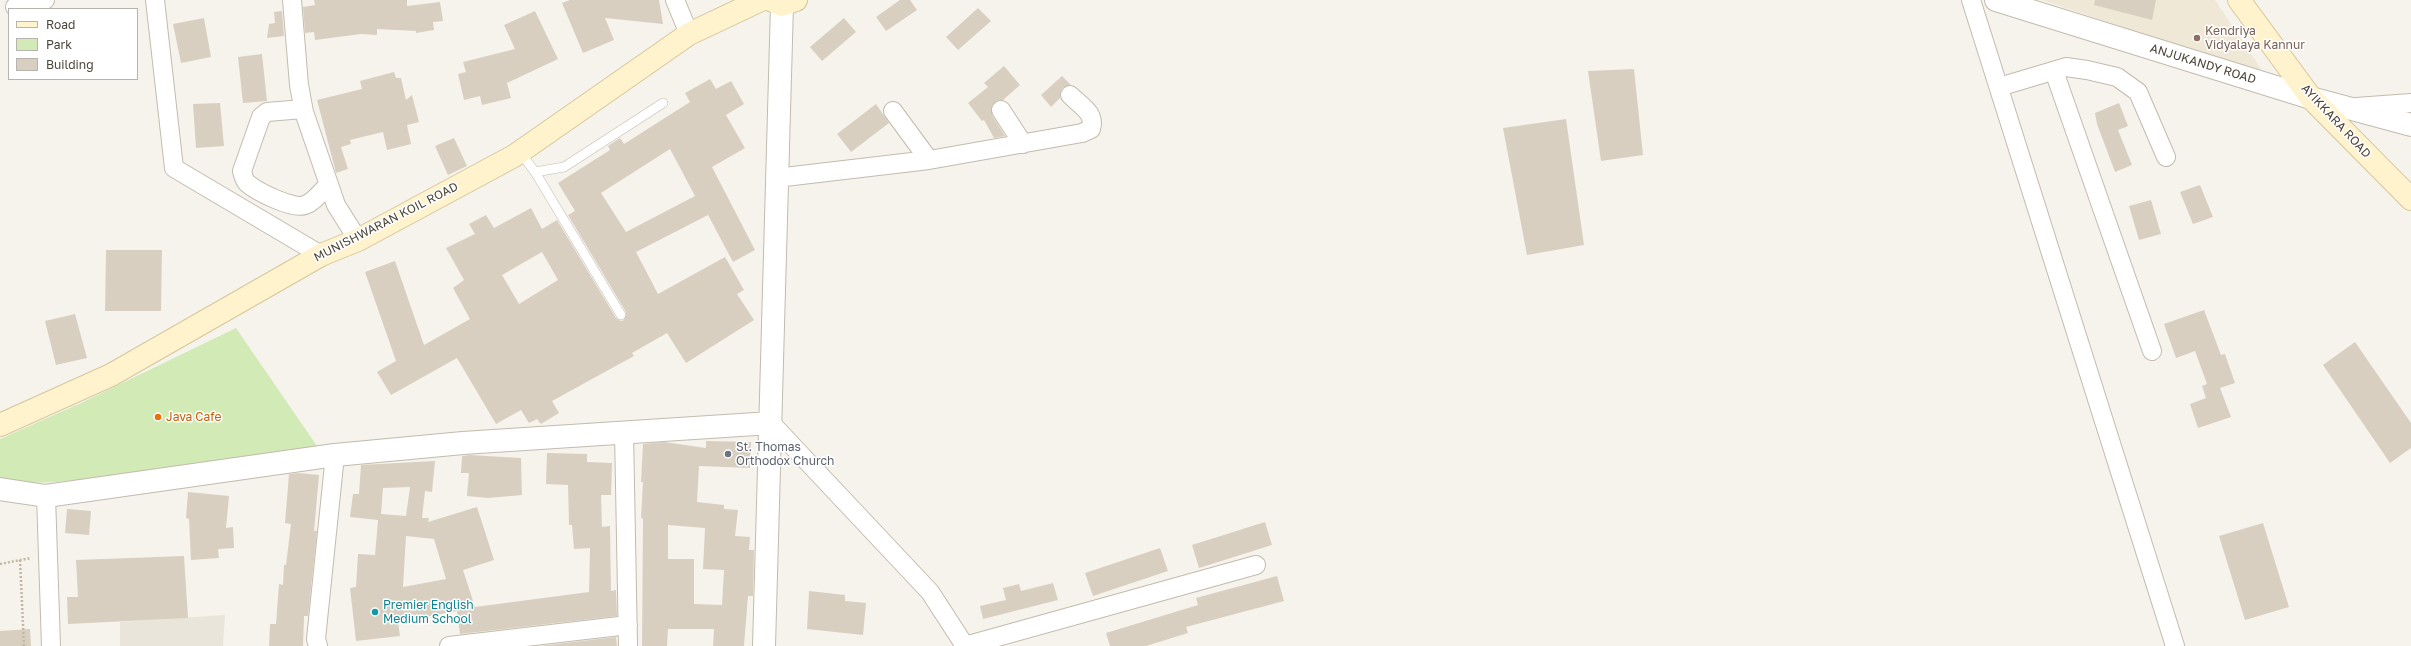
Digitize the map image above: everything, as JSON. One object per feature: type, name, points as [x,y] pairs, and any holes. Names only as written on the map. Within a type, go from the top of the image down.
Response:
[{"type":"main road","name":"MUNISHWARAN KOIL ROAD","points":[[0,425],[111,375],[321,255],[358,240],[520,152],[689,34],[761,0]]},
{"type":"main road","name":"AYIKKARA ROAD","points":[[2239,0],[2311,98],[2411,199]]},
{"type":"street","points":[[15,8],[45,0]]},
{"type":"street","points":[[155,0],[174,168],[321,255]]},
{"type":"street","points":[[292,0],[299,85],[303,109],[336,205],[358,240]]},
{"type":"street","points":[[675,0],[689,34]]},
{"type":"street","points":[[1972,0],[2175,646]]},
{"type":"street","name":"ANJUKANDY ROAD","points":[[1996,0],[2311,98],[2411,125]]},
{"type":"street","points":[[764,646],[771,423],[776,178],[783,2]]},
{"type":"street","points":[[1999,86],[2066,67],[2117,77],[2138,92],[2166,156]]},
{"type":"street","points":[[2054,71],[2152,351]]},
{"type":"street","points":[[776,178],[929,160],[1082,133],[1091,128],[1093,122],[1091,115],[1070,96]]},
{"type":"street","points":[[2347,108],[2411,103]]},
{"type":"street","points":[[303,109],[267,112],[261,117],[242,171],[246,182],[263,193],[296,206],[304,206],[312,201],[328,185]]},
{"type":"street","points":[[1002,110],[1022,144]]},
{"type":"street","points":[[893,111],[929,160]]},
{"type":"street","points":[[0,489],[46,496],[336,454],[624,431],[771,423],[930,592],[965,646],[1256,565]]},
{"type":"street","points":[[624,431],[628,646]]},
{"type":"street","points":[[318,646],[316,639],[336,454]]},
{"type":"street","points":[[46,496],[51,646]]},
{"type":"street","points":[[454,646],[628,626]]},
{"type":"lane","points":[[535,172],[564,167],[664,103]]},
{"type":"lane","points":[[520,152],[535,172],[621,315]]},
{"type":"path","points":[[0,564],[20,560],[24,646]]},
{"type":"shaded area","name":"Kendriya Vidyalaya Kannur","points":[[2042,0],[2215,0],[2265,75]]},
{"type":"shaded area","points":[[225,615],[223,646],[120,646],[120,622]]},
{"type":"green space","points":[[236,328],[317,446],[173,470],[57,482],[0,484],[0,439],[81,403]]},
{"type":"building","points":[[314,0],[407,0],[407,6],[440,2],[443,21],[433,22],[434,30],[416,33],[416,31],[377,29],[377,35],[361,34],[315,40],[314,32],[305,33],[303,7],[315,5]]},
{"type":"building","points":[[570,0],[659,0],[663,24],[605,18],[614,40],[583,53],[562,3]]},
{"type":"building","points":[[900,0],[910,0],[917,10],[886,31],[876,17]]},
{"type":"building","points":[[2095,0],[2156,0],[2152,20],[2094,5]]},
{"type":"building","points":[[978,8],[991,21],[958,50],[946,37]]},
{"type":"building","points":[[282,11],[284,36],[267,38],[269,24],[275,23],[274,12]]},
{"type":"building","points":[[535,11],[558,59],[507,83],[511,98],[482,105],[480,96],[464,100],[458,74],[466,72],[463,62],[515,49],[504,25]]},
{"type":"building","points":[[204,18],[211,57],[181,63],[173,24]]},
{"type":"building","points":[[844,18],[856,32],[822,61],[810,47]]},
{"type":"building","points":[[262,54],[267,101],[243,103],[238,57]]},
{"type":"building","points":[[1004,66],[1020,85],[1003,100],[996,101],[992,106],[992,115],[1005,136],[994,138],[984,120],[982,121],[968,103],[988,87],[984,83]]},
{"type":"building","points":[[1634,69],[1643,155],[1601,161],[1588,71]]},
{"type":"building","points":[[394,72],[396,78],[401,78],[406,100],[412,95],[419,122],[407,125],[411,144],[387,150],[383,132],[350,140],[351,144],[341,147],[348,169],[336,173],[317,100],[362,89],[360,81]]},
{"type":"building","points":[[1062,76],[1071,85],[1062,88],[1060,98],[1051,107],[1041,95]]},
{"type":"building","points":[[710,79],[716,89],[731,81],[744,104],[726,115],[745,148],[712,167],[755,250],[733,262],[708,215],[636,252],[658,294],[725,257],[744,290],[737,294],[754,320],[686,363],[667,333],[632,353],[634,356],[552,401],[559,413],[541,424],[537,419],[529,423],[521,410],[496,424],[457,358],[391,395],[377,372],[396,361],[365,272],[395,261],[424,345],[470,319],[453,288],[464,280],[446,248],[475,234],[469,224],[486,215],[494,228],[531,208],[542,229],[557,220],[616,318],[621,321],[624,320],[626,312],[568,215],[575,211],[558,183],[610,150],[608,146],[620,138],[624,144],[690,102],[685,93]],"holes":[[[670,149],[695,196],[626,232],[601,193]],[[542,252],[558,280],[519,304],[502,275]]]},
{"type":"building","points":[[220,103],[224,146],[196,148],[193,104]]},
{"type":"building","points":[[2119,103],[2128,126],[2118,130],[2132,165],[2115,172],[2097,124],[2095,113]]},
{"type":"building","points":[[876,104],[889,123],[851,152],[837,134]]},
{"type":"building","points":[[1566,119],[1584,245],[1527,255],[1503,128]]},
{"type":"building","points":[[454,138],[467,166],[448,175],[435,146]]},
{"type":"building","points":[[2200,185],[2213,217],[2193,224],[2180,192]]},
{"type":"building","points":[[2151,200],[2161,234],[2139,240],[2129,206]]},
{"type":"building","points":[[106,250],[162,250],[161,311],[105,311]]},
{"type":"building","points":[[2204,310],[2221,355],[2225,354],[2235,383],[2220,388],[2231,417],[2198,428],[2190,404],[2206,398],[2202,386],[2207,384],[2195,351],[2176,358],[2164,324]]},
{"type":"building","points":[[75,314],[87,358],[56,365],[45,321]]},
{"type":"building","points":[[2355,342],[2411,423],[2411,448],[2390,463],[2323,365]]},
{"type":"building","points":[[706,441],[751,442],[750,468],[699,466],[697,502],[724,505],[724,509],[738,510],[735,536],[750,537],[749,550],[754,550],[753,596],[748,596],[744,646],[713,646],[714,629],[668,629],[667,646],[642,646],[643,519],[641,518],[643,482],[641,482],[643,444],[664,442],[706,448]],"holes":[[[668,525],[705,528],[703,569],[724,570],[722,605],[694,604],[694,559],[668,559]]]},
{"type":"building","points":[[547,453],[587,454],[587,462],[612,463],[611,495],[601,495],[602,527],[610,526],[611,591],[616,590],[617,616],[460,634],[457,611],[398,622],[400,636],[356,641],[350,588],[356,587],[358,554],[375,555],[378,520],[350,517],[353,494],[359,494],[361,465],[435,461],[432,492],[425,491],[422,518],[429,518],[428,522],[477,507],[494,560],[463,570],[475,607],[589,592],[590,548],[574,549],[572,525],[569,525],[568,485],[546,484]],"holes":[[[410,487],[406,516],[381,514],[383,488]],[[406,536],[434,539],[446,579],[403,587]]]},
{"type":"building","points":[[470,455],[521,458],[522,495],[488,498],[467,496],[469,473],[461,473],[462,456]]},
{"type":"building","points":[[298,473],[319,475],[314,531],[317,531],[308,616],[304,616],[303,646],[269,646],[270,624],[276,624],[279,584],[283,585],[284,565],[286,565],[291,524],[285,523],[289,474]]},
{"type":"building","points":[[188,492],[229,496],[226,528],[233,527],[234,548],[218,549],[219,558],[191,560],[189,519],[186,518]]},
{"type":"building","points":[[67,509],[91,511],[89,535],[65,533]]},
{"type":"building","points":[[1265,522],[1272,545],[1199,568],[1192,545]]},
{"type":"building","points":[[2263,523],[2289,607],[2245,620],[2219,536]]},
{"type":"building","points":[[1160,548],[1168,571],[1093,596],[1085,573]]},
{"type":"building","points":[[184,556],[188,618],[68,624],[67,597],[78,597],[76,560]]},
{"type":"building","points":[[1277,576],[1284,601],[1186,627],[1188,633],[1146,646],[1110,646],[1106,633],[1198,605],[1196,598]]},
{"type":"building","points":[[1053,583],[1058,600],[983,619],[980,606],[1006,600],[1003,588],[1019,584],[1021,591]]},
{"type":"building","points":[[809,591],[845,595],[845,601],[866,603],[863,635],[807,629]]},
{"type":"building","points":[[30,629],[31,646],[0,646],[0,631]]},
{"type":"building","points":[[616,637],[617,646],[539,646]]},
{"type":"place","name":"Kendriya Vidyalaya Kannur","points":[[2197,38]]},
{"type":"place","name":"Java Cafe","points":[[158,417]]},
{"type":"place","name":"St. Thomas Orthodox Church","points":[[728,454]]},
{"type":"place","name":"Premier English Medium School","points":[[375,612]]}]
